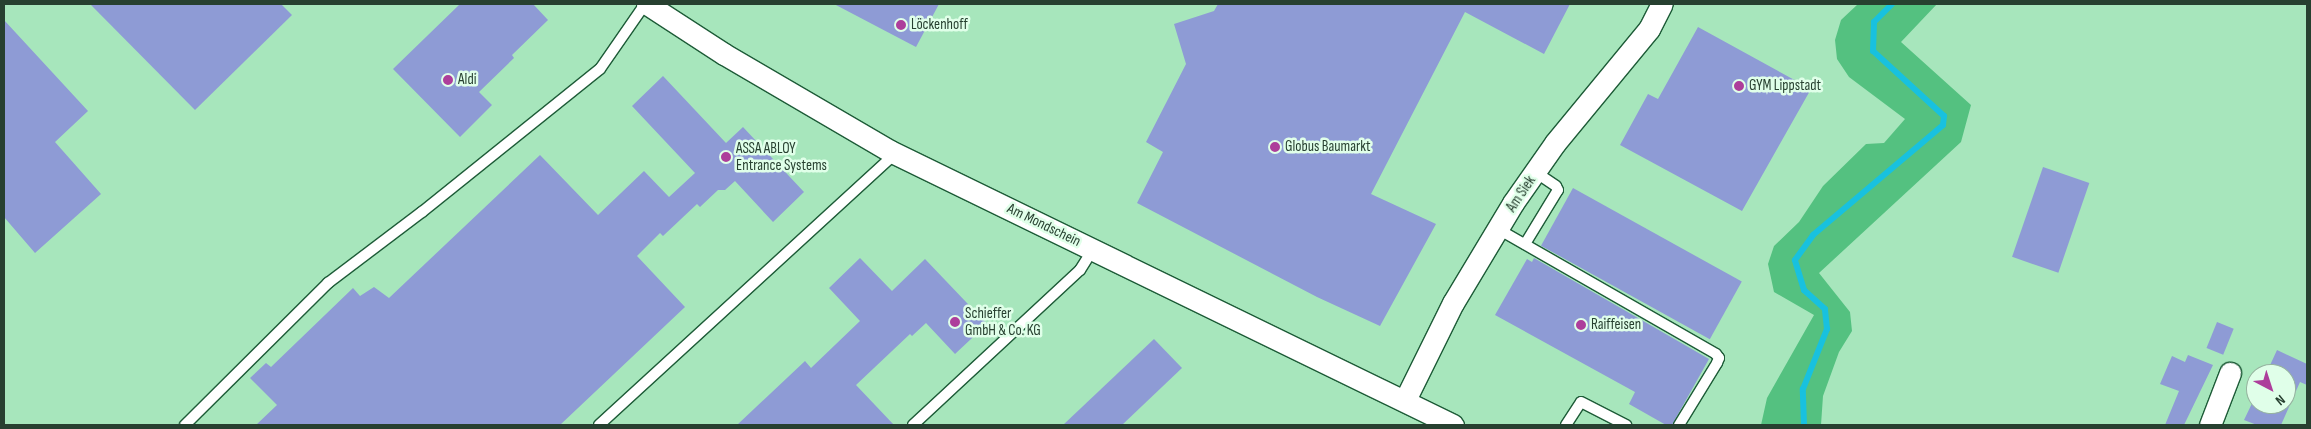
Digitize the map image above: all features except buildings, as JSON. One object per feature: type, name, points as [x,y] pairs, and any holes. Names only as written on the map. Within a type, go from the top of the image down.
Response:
[{"type":"street","name":"Am Mondschein","points":[[646,4],[724,54],[895,154],[1405,400],[1453,425]]},
{"type":"street","name":"Am Siek","points":[[1405,400],[1453,303],[1498,229],[1556,143],[1649,29],[1662,4]]},
{"type":"street","points":[[2213,424],[2230,373]]},
{"type":"lane","points":[[185,425],[328,283],[422,212],[600,69],[646,4]]},
{"type":"lane","points":[[599,425],[895,154]]},
{"type":"lane","points":[[1525,244],[1558,190],[1556,186],[1535,172]]},
{"type":"lane","points":[[1498,229],[1716,354],[1719,358],[1717,362],[1679,425]]},
{"type":"lane","points":[[913,425],[1080,270],[1094,250]]},
{"type":"lane","points":[[1566,425],[1581,402],[1626,425]]},
{"type":"green space","points":[[1858,4],[1937,4],[1901,42],[1971,105],[1961,142],[1819,273],[1850,312],[1852,331],[1839,352],[1823,396],[1821,425],[1761,425],[1767,398],[1814,315],[1774,292],[1768,264],[1774,246],[1799,222],[1823,186],[1866,144],[1884,143],[1905,119],[1849,77],[1837,59],[1835,40],[1841,20]]},
{"type":"waterway","points":[[1804,425],[1803,389],[1827,329],[1825,309],[1804,290],[1795,260],[1813,235],[1943,125],[1944,116],[1873,51],[1874,22],[1892,4]]},
{"type":"place","name":"Löckenhoff","points":[[901,25]]},
{"type":"place","name":"Aldi","points":[[448,80]]},
{"type":"place","name":"GYM Lippstadt","points":[[1739,86]]},
{"type":"place","name":"Globus Baumarkt","points":[[1275,147]]},
{"type":"place","name":"ASSA ABLOY Entrance Systems","points":[[726,157]]},
{"type":"place","name":"Schieffer GmbH & Co. KG","points":[[955,322]]},
{"type":"place","name":"Raiffeisen","points":[[1581,325]]}]
